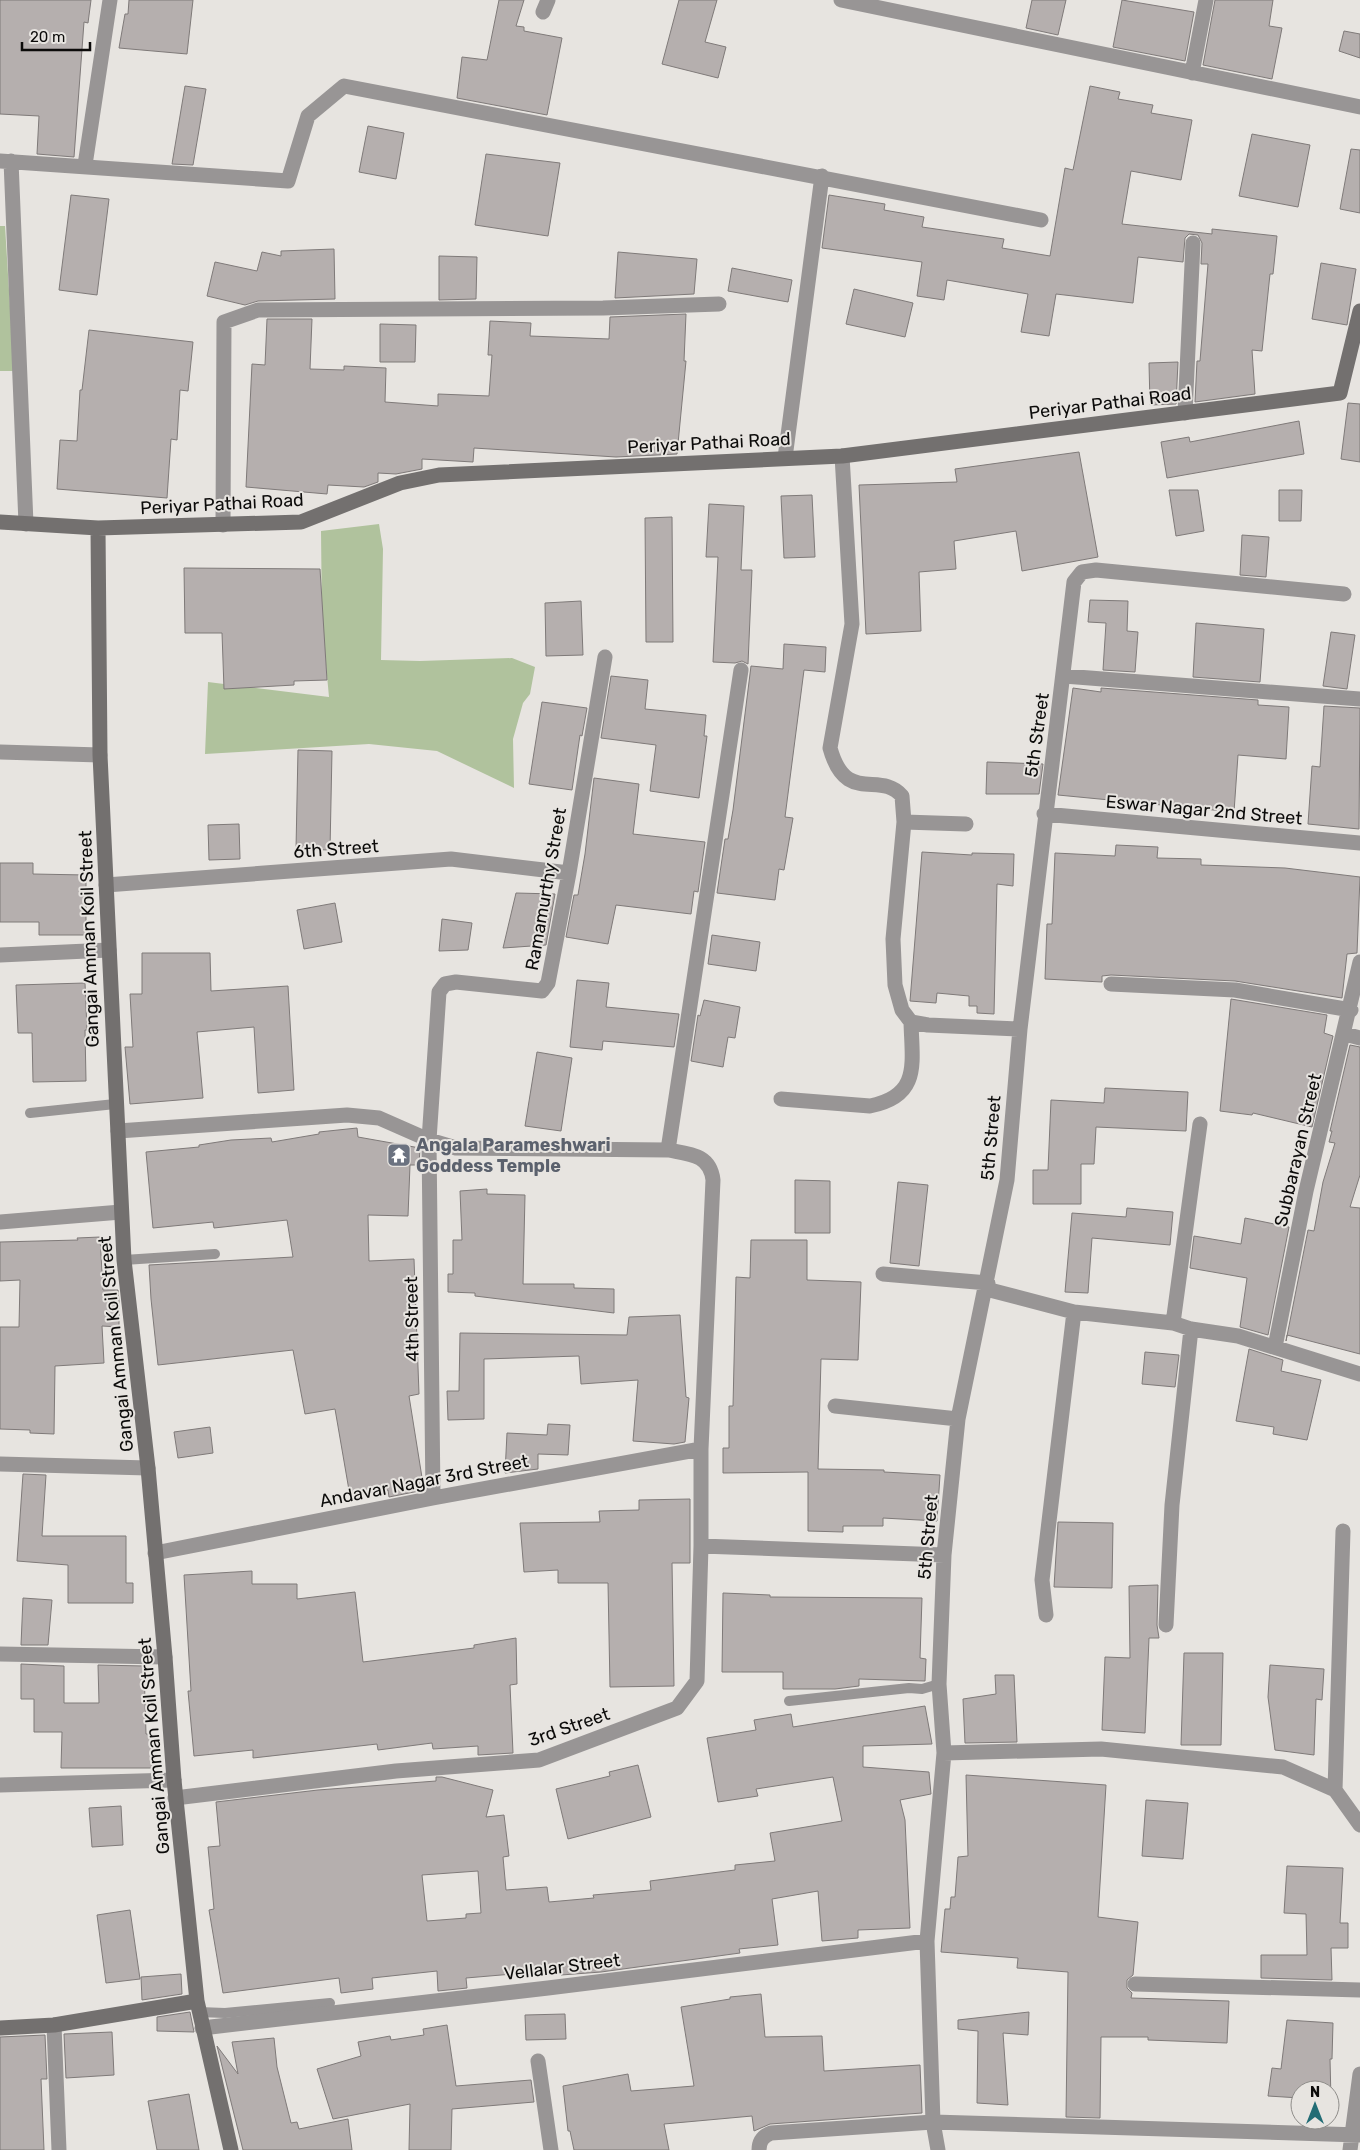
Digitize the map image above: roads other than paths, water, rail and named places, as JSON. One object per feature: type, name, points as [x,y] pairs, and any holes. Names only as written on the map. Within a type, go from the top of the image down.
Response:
[{"type":"street","points":[[85,165],[110,0]]},
{"type":"street","points":[[841,0],[1360,107]]},
{"type":"street","points":[[1192,73],[1206,0]]},
{"type":"street","points":[[26,524],[5,161],[85,165],[288,181],[308,116],[344,86],[822,176],[1041,220]]},
{"type":"street","points":[[785,458],[822,176]]},
{"type":"street","points":[[1185,412],[1193,243]]},
{"type":"street","points":[[223,525],[224,322],[258,310],[603,308],[719,304]]},
{"type":"street","name":"Periyar Pathai Road","points":[[0,522],[98,528],[301,522],[400,483],[439,475],[842,456],[1340,393],[1360,311]]},
{"type":"street","points":[[781,1099],[870,1106],[880,1104],[898,1095],[910,1081],[912,1066],[911,1022],[902,1010],[895,985],[893,939],[904,822],[902,796],[898,791],[890,787],[863,786],[849,780],[834,763],[830,748],[852,624],[842,456]]},
{"type":"street","name":"Gangai Amman Koil Street","points":[[98,528],[100,755],[115,1104],[124,1260],[148,1468],[154,1553],[166,1657],[175,1798],[198,2007],[231,2150]]},
{"type":"street","name":"5th Street","points":[[938,2150],[933,2122],[927,1941],[944,1753],[939,1684],[944,1555],[958,1419],[987,1286],[1007,1180],[1020,1029],[1044,814],[1064,676],[1074,582],[1082,572],[1096,570],[1127,575],[1344,594]]},
{"type":"street","name":"Ramamurthy Street","points":[[428,1140],[440,992],[445,984],[456,982],[542,991],[548,983],[569,874],[605,657]]},
{"type":"street","points":[[118,1131],[347,1115],[379,1118],[428,1140],[456,1148],[668,1150],[741,670]]},
{"type":"street","points":[[1064,676],[1360,699]]},
{"type":"street","points":[[0,752],[100,755]]},
{"type":"street","name":"Eswar Nagar 2nd Street","points":[[1044,814],[1360,843]]},
{"type":"street","points":[[904,822],[966,824]]},
{"type":"street","name":"6th Street","points":[[106,885],[451,859],[569,874]]},
{"type":"street","points":[[0,955],[109,950]]},
{"type":"street","name":"Subbarayan Street","points":[[1274,1347],[1306,1191],[1345,1034],[1360,962]]},
{"type":"street","points":[[1111,984],[1236,990],[1350,1010]]},
{"type":"street","points":[[911,1022],[928,1026],[1020,1029]]},
{"type":"street","points":[[1345,1034],[1360,1038]]},
{"type":"street","points":[[1173,1323],[1200,1124]]},
{"type":"street","name":"4th Street","points":[[428,1140],[433,1498]]},
{"type":"street","name":"3rd Street","points":[[175,1798],[396,1772],[539,1760],[677,1708],[697,1680],[701,1546],[701,1449],[713,1180],[709,1167],[700,1157],[668,1150]]},
{"type":"street","points":[[0,1222],[121,1212]]},
{"type":"street","points":[[883,1274],[987,1286],[1074,1312],[1173,1323],[1191,1329],[1238,1336],[1360,1374]]},
{"type":"street","points":[[1046,1615],[1042,1580],[1074,1312]]},
{"type":"street","points":[[1166,1625],[1172,1505],[1191,1329]]},
{"type":"street","points":[[836,1406],[958,1419]]},
{"type":"street","name":"Andavar Nagar 3rd Street","points":[[154,1553],[433,1498],[701,1449]]},
{"type":"street","points":[[0,1464],[148,1468]]},
{"type":"street","points":[[1335,1790],[1343,1531]]},
{"type":"street","points":[[701,1546],[944,1555]]},
{"type":"street","points":[[0,1654],[166,1657]]},
{"type":"street","points":[[944,1753],[1101,1749],[1283,1767],[1335,1790],[1360,1825]]},
{"type":"street","points":[[0,1785],[174,1780]]},
{"type":"street","name":"Vellalar Street","points":[[202,2028],[548,1988],[927,1941]]},
{"type":"street","points":[[1135,1984],[1360,1990]]},
{"type":"street","points":[[0,2028],[54,2025],[198,2007]]},
{"type":"street","points":[[54,2025],[59,2150]]},
{"type":"street","points":[[538,2061],[551,2150]]},
{"type":"street","points":[[1350,2150],[1356,2135],[1360,2074]]},
{"type":"street","points":[[760,2150],[761,2140],[771,2132],[933,2122],[1356,2135]]},
{"type":"lane","points":[[30,1113],[115,1104]]},
{"type":"lane","points":[[124,1260],[215,1254]]},
{"type":"lane","points":[[789,1701],[909,1688],[922,1689],[939,1684]]},
{"type":"lane","points":[[198,2007],[225,2012],[330,2003]]},
{"type":"place","name":"Angala Parameshwari Goddess Temple","points":[[399,1155]]}]
